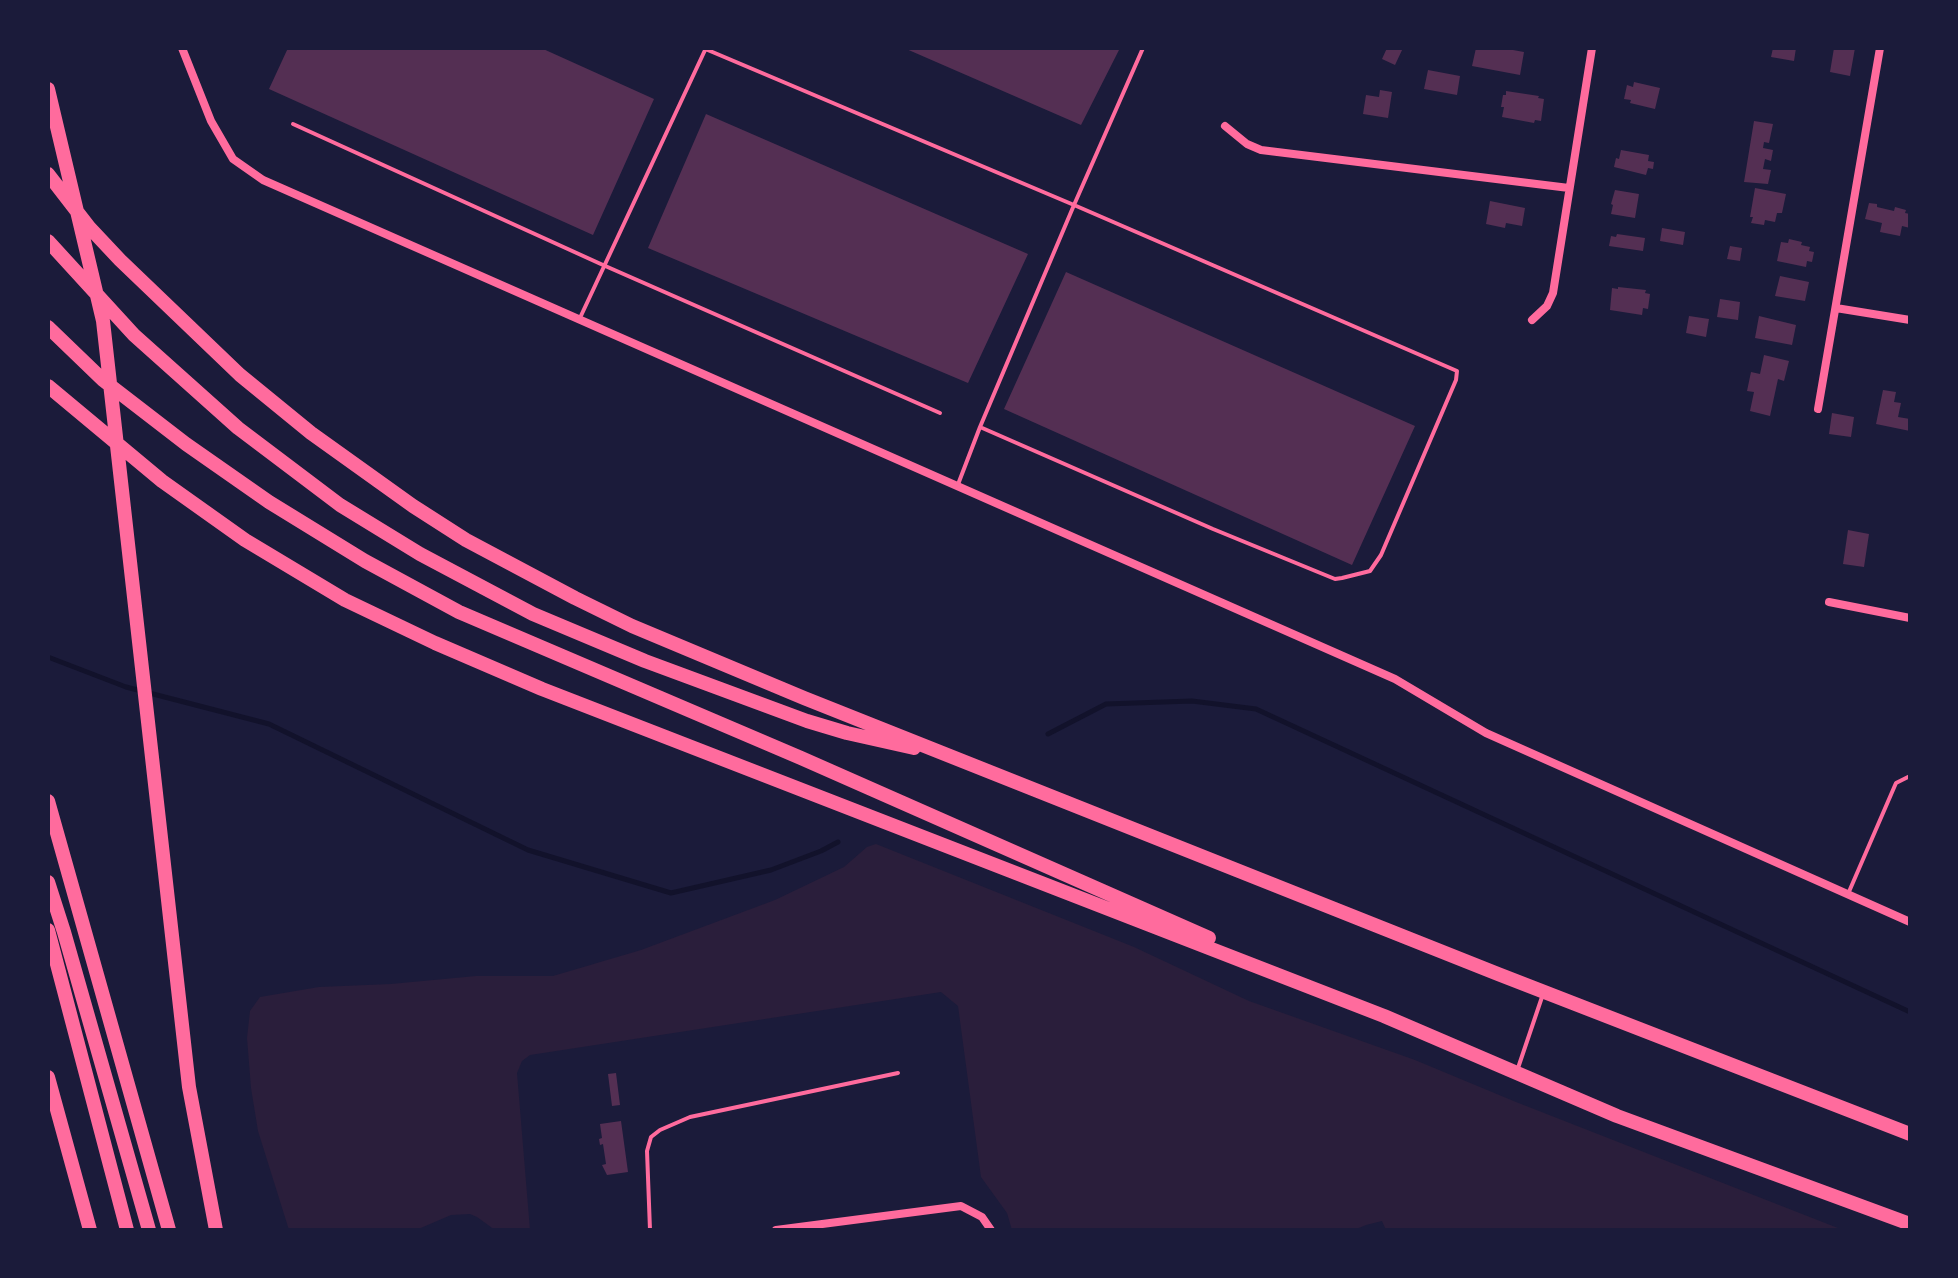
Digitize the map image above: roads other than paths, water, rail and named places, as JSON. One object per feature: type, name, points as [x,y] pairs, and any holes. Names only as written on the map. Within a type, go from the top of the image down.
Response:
[{"type":"highway","points":[[48,88],[103,322],[189,1087],[216,1230]]},
{"type":"highway","points":[[48,174],[120,260],[240,375],[311,433],[413,506],[492,555],[632,626],[949,756],[1910,1134]]},
{"type":"highway","points":[[48,240],[134,335],[238,428],[340,504],[428,560],[532,614],[646,662],[820,725],[949,756]]},
{"type":"highway","points":[[48,327],[104,380],[268,502],[365,562],[458,612],[1617,1116],[1910,1224]]},
{"type":"highway","points":[[48,386],[162,481],[245,540],[345,600],[435,643],[560,696],[1384,1016]]},
{"type":"highway","points":[[48,801],[169,1230]]},
{"type":"highway","points":[[48,882],[149,1230]]},
{"type":"highway","points":[[48,930],[126,1230]]},
{"type":"highway","points":[[48,1077],[90,1230]]},
{"type":"street","points":[[182,48],[212,121],[233,159],[263,180],[1395,679],[1486,733],[1910,922]]},
{"type":"street","points":[[1532,320],[1553,292],[1592,48]]},
{"type":"street","points":[[1818,409],[1880,48]]},
{"type":"street","points":[[1225,126],[1261,150],[1570,188]]},
{"type":"street","points":[[1836,308],[1910,320]]},
{"type":"street","points":[[1828,602],[1910,618]]},
{"type":"street","points":[[776,1230],[961,1206],[982,1217],[990,1230]]},
{"type":"lane","points":[[579,320],[705,48],[1457,371],[1381,555],[1370,571],[1334,579],[980,427]]},
{"type":"lane","points":[[957,487],[1143,48]]},
{"type":"lane","points":[[293,124],[940,413]]},
{"type":"lane","points":[[1848,894],[1896,783],[1910,776]]},
{"type":"lane","points":[[1516,1072],[1544,992]]},
{"type":"lane","points":[[650,1230],[648,1151],[651,1137],[660,1130],[690,1117],[898,1073]]},
{"type":"waterway","points":[[48,657],[126,687],[269,724],[528,850],[671,893],[771,870],[838,842]]},
{"type":"waterway","points":[[1048,734],[1106,704],[1192,701],[1256,709],[1910,1012]]}]
